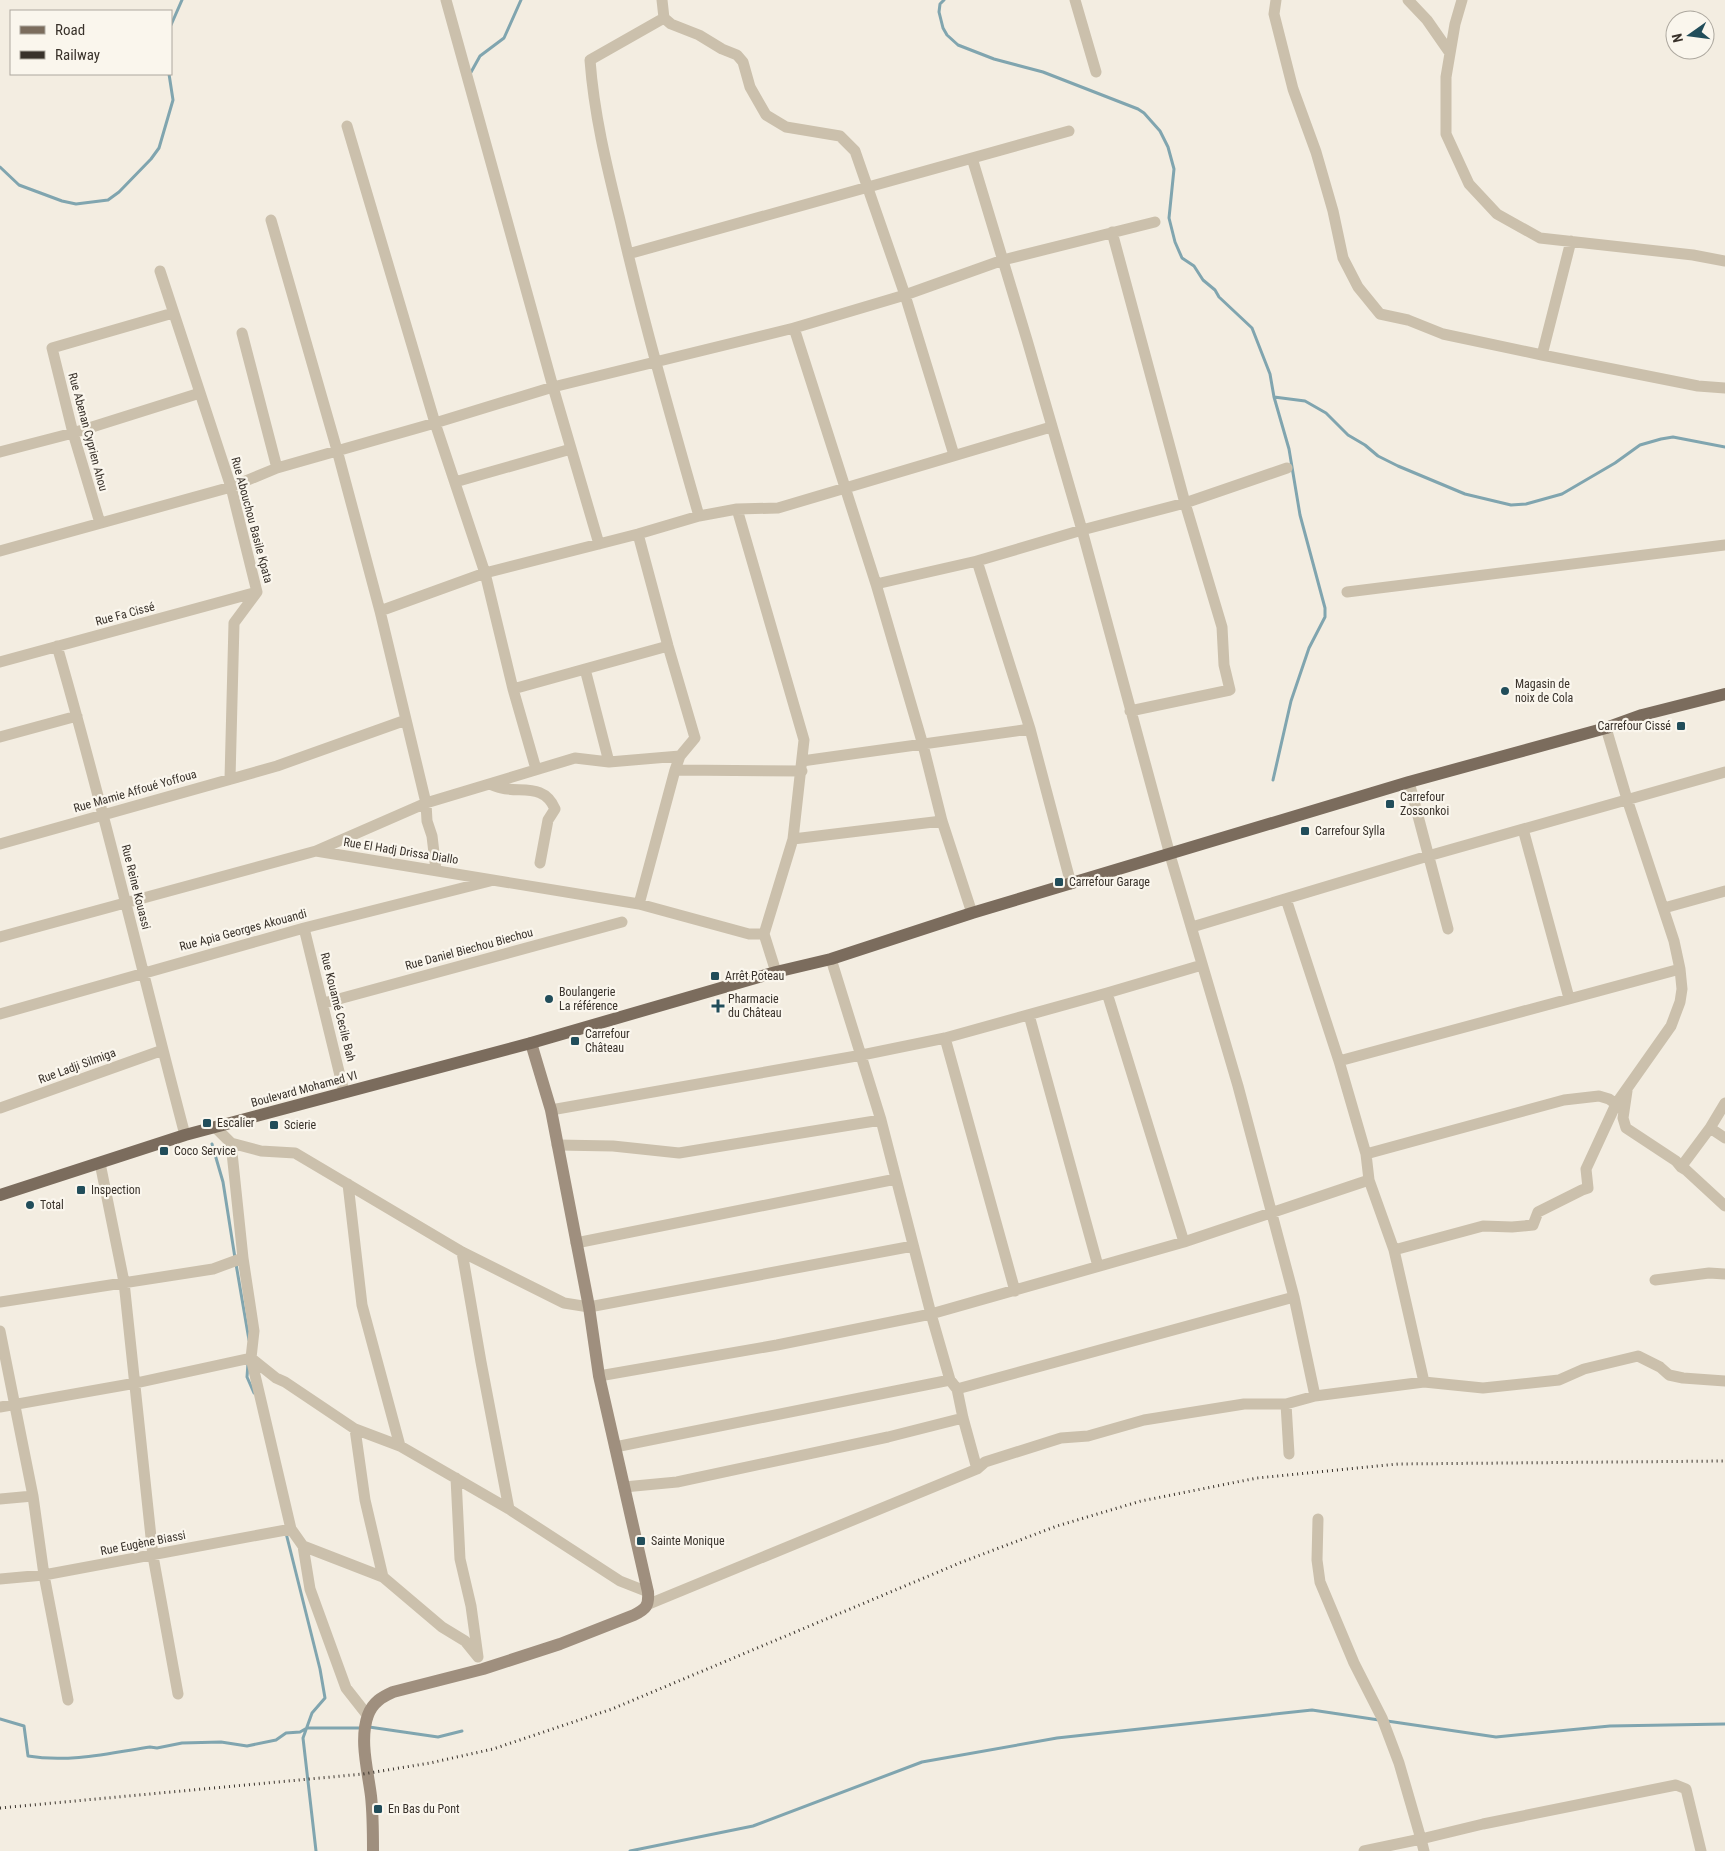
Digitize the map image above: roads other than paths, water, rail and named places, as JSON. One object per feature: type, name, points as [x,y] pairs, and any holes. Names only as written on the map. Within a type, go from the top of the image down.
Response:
[{"type":"main road","name":"Boulevard Mohamed VI","points":[[0,1195],[185,1135],[531,1044],[776,972],[831,959],[972,914],[1409,782],[1606,728],[1642,715],[1725,694]]},
{"type":"street","points":[[446,0],[553,387],[599,544]]},
{"type":"street","points":[[662,0],[664,18],[672,24],[699,35],[722,49],[737,55],[744,62],[750,87],[766,115],[786,127],[840,136],[856,151],[905,295],[954,455]]},
{"type":"street","points":[[1075,0],[1096,72]]},
{"type":"street","points":[[1276,0],[1274,14],[1293,89],[1316,152],[1333,211],[1343,258],[1358,288],[1380,314],[1408,320],[1443,334],[1698,386],[1725,388]]},
{"type":"street","points":[[1408,0],[1427,20],[1450,53]]},
{"type":"street","points":[[1462,0],[1455,24],[1446,77],[1446,134],[1469,184],[1497,214],[1540,238],[1693,255],[1725,261]]},
{"type":"street","points":[[664,18],[590,60],[592,92],[601,139],[654,362],[699,516]]},
{"type":"street","points":[[347,126],[435,423],[485,573],[513,689],[536,769]]},
{"type":"street","points":[[628,254],[1069,131]]},
{"type":"street","points":[[972,158],[1082,530],[1170,855],[1238,1086],[1294,1297],[1315,1396]]},
{"type":"street","points":[[271,220],[337,450],[380,612],[426,803],[427,821],[432,836],[436,870]]},
{"type":"street","points":[[0,551],[232,487],[276,468],[553,387],[794,328],[905,295],[1003,260],[1155,222]]},
{"type":"street","points":[[1112,232],[1185,503],[1222,627],[1224,665],[1230,690],[1130,711]]},
{"type":"street","points":[[1542,355],[1571,242]]},
{"type":"street","name":"Rue Abouchou Basile Kpata","points":[[160,271],[232,487],[257,592],[234,623],[230,779]]},
{"type":"street","name":"Rue Abenan Cyprien Ahou","points":[[100,523],[73,433],[52,348],[173,313]]},
{"type":"street","points":[[794,328],[876,584],[923,745],[942,821],[972,914]]},
{"type":"street","points":[[242,333],[276,468]]},
{"type":"street","points":[[0,452],[73,433],[200,393]]},
{"type":"street","points":[[380,612],[485,573],[638,534],[699,516],[737,509],[778,508],[1051,427]]},
{"type":"street","points":[[455,482],[571,449]]},
{"type":"street","points":[[876,584],[977,561],[1082,530],[1185,503],[1288,468]]},
{"type":"street","points":[[737,509],[804,740],[793,839],[764,934],[776,972]]},
{"type":"street","points":[[638,534],[695,738],[680,756],[675,770],[639,904]]},
{"type":"street","points":[[1347,592],[1725,545]]},
{"type":"street","points":[[977,561],[1030,729],[1071,884]]},
{"type":"street","name":"Rue Fa Cissé","points":[[0,662],[257,592]]},
{"type":"street","name":"Rue Reine Kouassi","points":[[57,646],[104,814],[142,973],[185,1135]]},
{"type":"street","points":[[513,689],[668,646]]},
{"type":"street","points":[[586,669],[609,762]]},
{"type":"street","points":[[0,737],[77,716]]},
{"type":"street","name":"Rue Mamie Affoué Yoffoua","points":[[0,844],[277,766],[406,720]]},
{"type":"street","points":[[1394,1250],[1483,1226],[1512,1227],[1534,1225],[1538,1212],[1588,1188],[1586,1169],[1616,1104],[1671,1026],[1680,1002],[1682,989],[1680,969],[1664,908],[1627,799],[1606,728]]},
{"type":"street","points":[[675,770],[802,766],[1030,729]]},
{"type":"street","points":[[316,851],[426,803],[575,758],[609,762],[680,756]]},
{"type":"street","points":[[1192,927],[1428,856],[1725,772]]},
{"type":"street","points":[[1409,782],[1448,929]]},
{"type":"street","points":[[489,784],[501,788],[534,790],[552,801],[555,809],[548,820],[540,863]]},
{"type":"street","points":[[793,839],[942,821]]},
{"type":"street","points":[[1522,829],[1569,998]]},
{"type":"street","name":"Rue El Hadj Drissa Diallo","points":[[0,937],[316,851],[639,904],[749,934],[764,934]]},
{"type":"street","name":"Rue Apia Georges Akouandi","points":[[0,1014],[304,928],[496,880]]},
{"type":"street","points":[[1664,908],[1725,891]]},
{"type":"street","points":[[1286,899],[1339,1061],[1366,1154],[1369,1180],[1394,1250],[1424,1382]]},
{"type":"street","name":"Rue Daniel Biechou Biechou","points":[[324,1003],[622,922]]},
{"type":"street","name":"Rue Kouamé Cecile Bah","points":[[304,928],[324,1003],[344,1092]]},
{"type":"street","points":[[831,959],[881,1120],[931,1314],[978,1468]]},
{"type":"street","points":[[551,1110],[862,1055],[945,1038],[1107,994],[1202,965]]},
{"type":"street","points":[[1339,1061],[1680,969]]},
{"type":"street","points":[[1107,994],[1184,1242]]},
{"type":"street","points":[[1029,1015],[1098,1266]]},
{"type":"street","points":[[945,1038],[1015,1291]]},
{"type":"street","points":[[373,1851],[373,1816],[365,1747],[368,1716],[380,1697],[483,1669],[560,1644],[645,1610],[649,1598],[599,1376],[589,1307],[551,1110],[531,1044]]},
{"type":"street","name":"Rue Ladji Silmiga","points":[[0,1108],[163,1050]]},
{"type":"street","points":[[1627,1090],[1623,1118],[1624,1126],[1676,1161],[1680,1167],[1686,1170],[1725,1206]]},
{"type":"street","points":[[1366,1154],[1564,1100],[1598,1096],[1610,1099],[1616,1104]]},
{"type":"street","points":[[1680,1167],[1710,1128],[1725,1103]]},
{"type":"street","points":[[557,1144],[613,1146],[679,1153],[881,1120]]},
{"type":"street","points":[[215,1127],[231,1143],[260,1151],[295,1153],[462,1252],[564,1303],[589,1307],[913,1246]]},
{"type":"street","points":[[1710,1128],[1725,1138]]},
{"type":"street","points":[[231,1143],[243,1258],[254,1331],[251,1358],[291,1529],[303,1546],[310,1589],[346,1688],[368,1716]]},
{"type":"street","points":[[100,1163],[124,1282],[154,1556],[178,1694]]},
{"type":"street","points":[[576,1243],[896,1179]]},
{"type":"street","points":[[599,1376],[777,1345],[931,1314],[1184,1242],[1369,1180]]},
{"type":"street","points":[[348,1184],[362,1305],[400,1446]]},
{"type":"street","points":[[462,1252],[509,1509]]},
{"type":"street","points":[[0,1302],[214,1269],[243,1258]]},
{"type":"street","points":[[1655,1280],[1725,1274]]},
{"type":"street","points":[[615,1446],[953,1385],[1294,1297]]},
{"type":"street","points":[[0,1331],[33,1496],[44,1576],[68,1700]]},
{"type":"street","points":[[649,1598],[978,1468],[985,1462],[1062,1438],[1088,1436],[1144,1420],[1244,1404],[1286,1404],[1315,1396],[1424,1382],[1483,1388],[1560,1380],[1584,1369],[1638,1356],[1660,1366],[1669,1375],[1725,1381]]},
{"type":"street","points":[[0,1407],[136,1383],[251,1358]]},
{"type":"street","points":[[251,1358],[276,1378],[355,1429],[400,1446],[456,1478],[509,1509],[649,1598]]},
{"type":"street","points":[[1286,1404],[1289,1454]]},
{"type":"street","points":[[624,1487],[677,1482],[888,1437],[963,1418]]},
{"type":"street","points":[[355,1429],[365,1500],[383,1577]]},
{"type":"street","points":[[456,1478],[460,1559],[471,1606],[478,1657],[483,1669]]},
{"type":"street","points":[[0,1499],[33,1496]]},
{"type":"street","points":[[1318,1519],[1317,1560],[1320,1582],[1354,1662],[1382,1718],[1399,1763],[1424,1851]]},
{"type":"street","name":"Rue Eugène Biassi","points":[[0,1579],[44,1576],[291,1529]]},
{"type":"street","points":[[303,1546],[383,1577],[442,1627],[465,1641],[478,1657]]},
{"type":"street","points":[[1364,1851],[1483,1824],[1676,1785],[1686,1788],[1701,1851]]},
{"type":"waterway","points":[[172,23],[182,0]]},
{"type":"waterway","points":[[470,74],[480,56],[504,38],[521,0]]},
{"type":"waterway","points":[[944,0],[940,4],[939,12],[943,28],[947,35],[958,45],[994,59],[1043,72],[1138,109],[1160,131],[1168,147],[1174,169],[1169,218],[1175,242],[1182,258],[1194,266],[1203,280],[1252,328],[1270,374],[1274,397],[1305,401],[1326,413],[1348,435],[1365,445],[1378,456],[1398,466],[1465,494],[1511,505],[1526,504],[1562,494],[1615,463],[1640,445],[1661,439],[1673,437],[1725,447]]},
{"type":"waterway","points":[[0,167],[19,185],[62,201],[76,204],[108,200],[119,192],[159,148],[173,100],[169,75]]},
{"type":"waterway","points":[[1273,780],[1291,701],[1309,648],[1325,617],[1325,608],[1300,515],[1289,449],[1274,397]]},
{"type":"waterway","points":[[212,1144],[223,1182],[235,1258]]},
{"type":"waterway","points":[[236,1264],[249,1340]]},
{"type":"waterway","points":[[248,1363],[247,1377],[254,1393]]},
{"type":"waterway","points":[[286,1533],[320,1669],[325,1698],[312,1713],[303,1738],[316,1851]]},
{"type":"waterway","points":[[630,1851],[753,1826],[922,1762],[1057,1738],[1312,1710],[1379,1720]]},
{"type":"waterway","points":[[0,1719],[24,1726],[28,1756],[43,1758],[74,1758],[150,1747],[157,1748],[182,1743],[221,1742],[247,1746],[276,1740],[286,1733],[300,1732],[307,1728],[363,1728]]},
{"type":"waterway","points":[[1387,1721],[1496,1737],[1610,1726],[1725,1724]]},
{"type":"waterway","points":[[369,1727],[438,1737],[462,1731]]},
{"type":"railway","points":[[0,1808],[363,1774],[430,1763],[493,1749],[612,1709],[962,1562],[1057,1526],[1141,1501],[1257,1478],[1398,1464],[1725,1461]]},
{"type":"place","name":"Magasin de noix de Cola","points":[[1505,691]]},
{"type":"place","name":"Carrefour Cissé","points":[[1681,726]]},
{"type":"place","name":"Carrefour Zossonkoi","points":[[1390,804]]},
{"type":"place","name":"Carrefour Sylla","points":[[1305,831]]},
{"type":"place","name":"Carrefour Garage","points":[[1059,882]]},
{"type":"place","name":"Arrêt Poteau","points":[[715,976]]},
{"type":"place","name":"Boulangerie La référence","points":[[549,999]]},
{"type":"place","name":"Pharmacie du Château","points":[[718,1006]]},
{"type":"place","name":"Carrefour Château","points":[[575,1041]]},
{"type":"place","name":"Escalier","points":[[207,1123]]},
{"type":"place","name":"Scierie","points":[[274,1125]]},
{"type":"place","name":"Coco Service","points":[[164,1151]]},
{"type":"place","name":"Inspection","points":[[81,1190]]},
{"type":"place","name":"Total","points":[[30,1205]]},
{"type":"place","name":"Sainte Monique","points":[[641,1541]]},
{"type":"place","name":"En Bas du Pont","points":[[378,1809]]}]
